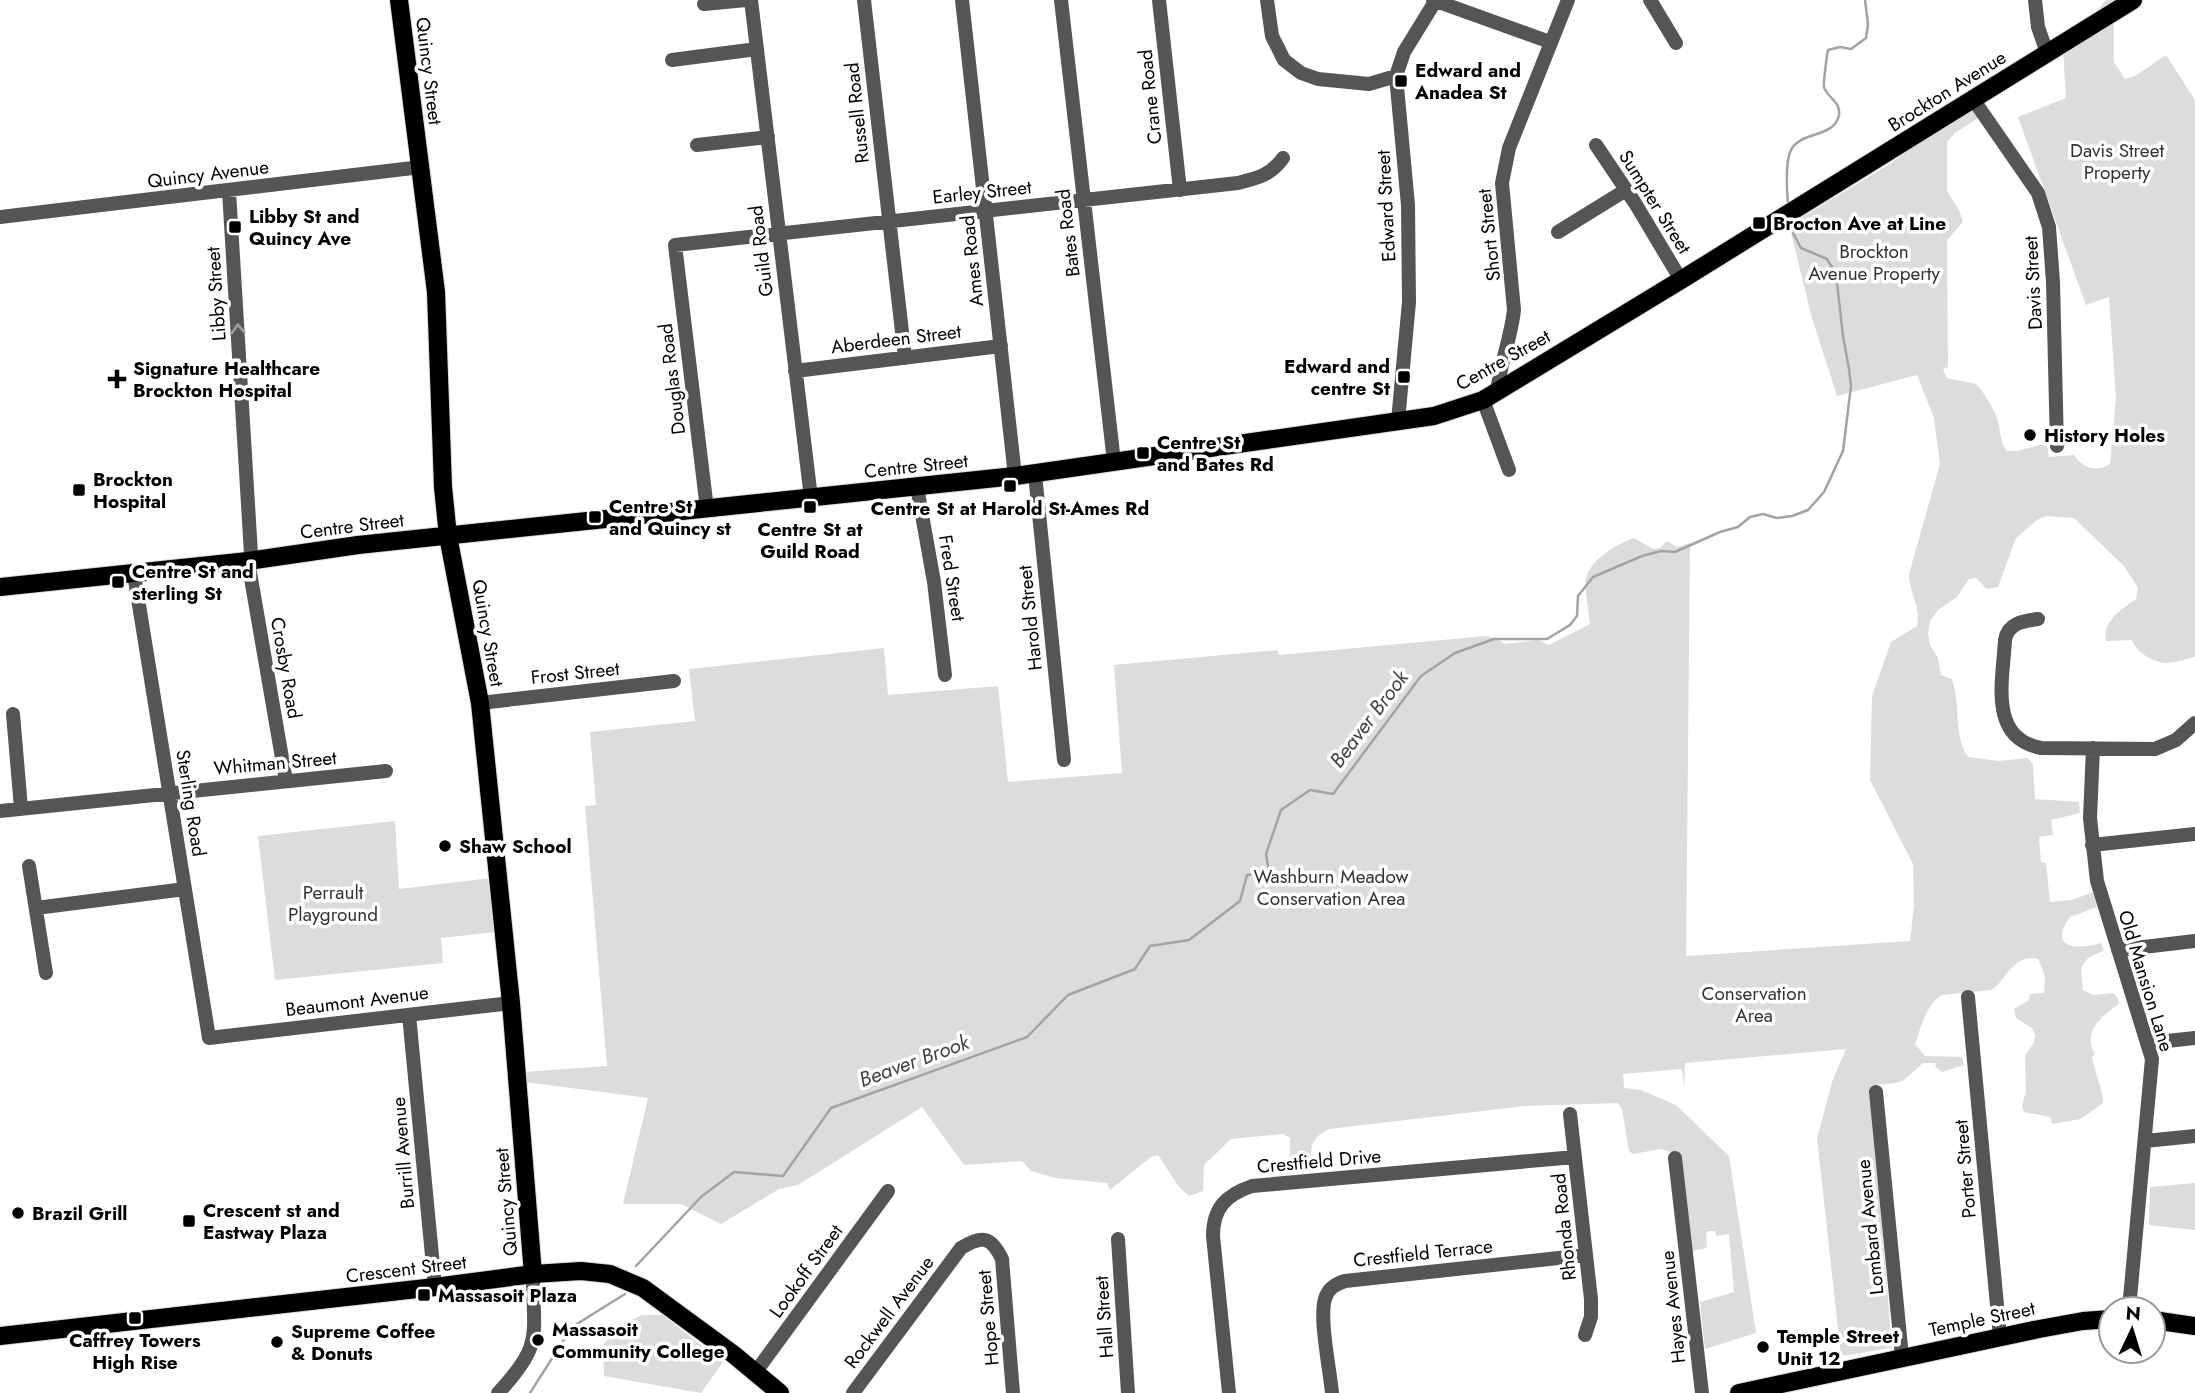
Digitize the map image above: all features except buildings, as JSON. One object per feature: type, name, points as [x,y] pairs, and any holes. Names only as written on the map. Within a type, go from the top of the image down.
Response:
[{"type":"main road","name":"Quincy Street","points":[[399,0],[436,292],[443,487],[448,536],[480,703],[510,1003],[533,1274]]},
{"type":"main road","name":"Brockton Avenue","points":[[1787,214],[2133,0]]},
{"type":"main road","name":"Centre Street","points":[[0,587],[248,561],[338,547],[1035,474],[1434,416],[1490,396],[1787,214]]},
{"type":"main road","name":"Crescent Street","points":[[0,1336],[533,1274],[582,1271],[610,1274],[643,1288],[678,1312],[780,1393]]},
{"type":"main road","name":"Temple Street","points":[[1739,1393],[2000,1337],[2097,1320]]},
{"type":"main road","points":[[2167,1322],[2195,1326]]},
{"type":"street","points":[[704,4],[749,0]]},
{"type":"street","name":"Guild Road","points":[[749,0],[811,498]]},
{"type":"street","name":"Russell Road","points":[[864,0],[905,358]]},
{"type":"street","name":"Ames Road","points":[[962,0],[1015,476]]},
{"type":"street","name":"Bates Road","points":[[1061,0],[1114,462]]},
{"type":"street","name":"Crane Road","points":[[1159,0],[1180,190]]},
{"type":"street","points":[[1267,0],[1272,36],[1284,60],[1301,73],[1318,79],[1369,84],[1396,76]]},
{"type":"street","points":[[1435,0],[1550,42]]},
{"type":"street","name":"Edward Street","points":[[1398,421],[1409,302],[1408,205],[1396,76],[1404,52],[1435,0]]},
{"type":"street","name":"Short Street","points":[[1490,396],[1512,330],[1514,310],[1502,183],[1504,171],[1509,148],[1568,0]]},
{"type":"street","points":[[1650,0],[1676,43]]},
{"type":"street","points":[[2035,0],[2038,27],[2047,53]]},
{"type":"street","points":[[672,60],[757,49]]},
{"type":"street","name":"Davis Street","points":[[1973,99],[2038,193],[2049,227],[2057,446]]},
{"type":"street","points":[[697,145],[768,137]]},
{"type":"street","name":"Sumpter Street","points":[[1596,145],[1681,280]]},
{"type":"street","name":"Earley Street","points":[[676,245],[1238,183],[1264,177],[1275,169],[1283,158]]},
{"type":"street","name":"Quincy Avenue","points":[[0,216],[421,167]]},
{"type":"street","points":[[1558,232],[1626,190]]},
{"type":"street","name":"Libby Street","points":[[229,191],[251,554],[248,561]]},
{"type":"street","name":"Douglas Road","points":[[676,245],[707,509]]},
{"type":"street","name":"Aberdeen Street","points":[[795,371],[1000,346]]},
{"type":"street","points":[[1490,396],[1509,470]]},
{"type":"street","name":"Harold Street","points":[[1035,474],[1064,760]]},
{"type":"street","name":"Fred Street","points":[[917,487],[934,582],[945,675]]},
{"type":"street","name":"Crosby Road","points":[[248,561],[286,781]]},
{"type":"street","name":"Sterling Road","points":[[134,573],[209,1038]]},
{"type":"street","points":[[2038,619],[2016,624],[2006,634],[2002,702],[2007,726],[2017,738],[2032,746],[2141,750],[2167,746],[2195,723]]},
{"type":"street","name":"Frost Street","points":[[480,703],[674,681]]},
{"type":"street","points":[[13,714],[21,808]]},
{"type":"street","name":"Old Mansion Lane","points":[[2093,748],[2090,805],[2092,845],[2099,891],[2152,1059],[2130,1295]]},
{"type":"street","name":"Whitman Street","points":[[0,811],[386,771]]},
{"type":"street","points":[[2092,845],[2195,834]]},
{"type":"street","points":[[29,866],[47,973]]},
{"type":"street","points":[[36,908],[185,889]]},
{"type":"street","points":[[2118,950],[2195,941]]},
{"type":"street","name":"Porter Street","points":[[1968,997],[2000,1337]]},
{"type":"street","name":"Beaumont Avenue","points":[[209,1038],[510,1003]]},
{"type":"street","name":"Burrill Avenue","points":[[409,1015],[435,1287]]},
{"type":"street","points":[[2148,1044],[2195,1038]]},
{"type":"street","name":"Lombard Avenue","points":[[1876,1092],[1902,1357]]},
{"type":"street","name":"Rhonda Road","points":[[1570,1114],[1592,1308],[1585,1335]]},
{"type":"street","points":[[2145,1141],[2195,1136]]},
{"type":"street","name":"Crestfield Drive","points":[[1229,1393],[1213,1221],[1217,1210],[1231,1195],[1252,1186],[1575,1157]]},
{"type":"street","name":"Hayes Avenue","points":[[1675,1158],[1702,1393]]},
{"type":"street","name":"Lookoff Street","points":[[755,1373],[888,1191]]},
{"type":"street","name":"Hope Street","points":[[957,1253],[975,1239],[987,1240],[996,1245],[1002,1259],[1013,1393]]},
{"type":"street","name":"Hall Street","points":[[1118,1239],[1128,1393]]},
{"type":"street","name":"Rockwell Avenue","points":[[853,1393],[957,1253]]},
{"type":"street","name":"Crestfield Terrace","points":[[1332,1393],[1324,1307],[1329,1291],[1335,1284],[1586,1255]]},
{"type":"street","points":[[498,1393],[518,1371],[533,1341],[533,1274]]},
{"type":"green space","name":"Washburn Meadow Conservation Area","points":[[2106,0],[2114,0],[2114,62],[2125,79],[2135,76],[2166,55],[2195,100],[2195,657],[2165,663],[2141,652],[2132,640],[2106,641],[2110,622],[2119,611],[2136,599],[2138,588],[2124,566],[2074,518],[2046,516],[2037,520],[2016,538],[1998,587],[1987,589],[1976,578],[1969,579],[1957,597],[1938,610],[1930,621],[1930,645],[1938,658],[1941,675],[1952,679],[1960,739],[1968,757],[1999,761],[2028,758],[2033,765],[2035,799],[2079,802],[2080,813],[2051,820],[2053,835],[2039,837],[2041,862],[2046,863],[2050,902],[2072,900],[2093,892],[2097,907],[2070,917],[2062,936],[2068,945],[2101,943],[2104,951],[2090,957],[2083,965],[2083,990],[2093,995],[2113,993],[2119,1004],[2100,1019],[2092,1031],[2095,1054],[2092,1057],[2103,1103],[2081,1119],[2052,1124],[2050,1117],[2024,1112],[2022,1106],[2026,1091],[2025,1055],[2034,1043],[2035,1035],[2032,1028],[2016,1018],[2014,1009],[2029,1000],[2030,994],[2044,993],[2045,976],[2038,959],[2022,960],[1991,990],[1942,995],[1932,1004],[1915,1044],[1925,1056],[1962,1057],[1964,1065],[1942,1072],[1935,1063],[1923,1063],[1902,1081],[1875,1085],[1871,1090],[1892,1348],[1841,1356],[1817,1138],[1833,1079],[1846,1049],[1685,1063],[1684,1087],[1682,1069],[1623,1074],[1624,1088],[1641,1090],[1676,1105],[1729,1156],[1756,1333],[1705,1349],[1700,1302],[1734,1292],[1729,1234],[1716,1236],[1715,1231],[1708,1231],[1707,1248],[1691,1251],[1678,1154],[1661,1149],[1633,1154],[1629,1151],[1622,1110],[1618,1103],[1525,1106],[1329,1129],[1314,1141],[1311,1172],[1290,1173],[1290,1138],[1283,1134],[1231,1139],[1204,1165],[1203,1191],[1189,1196],[1179,1187],[1158,1155],[1151,1157],[1110,1190],[1107,1183],[1055,1178],[1031,1171],[1022,1161],[964,1165],[922,1107],[798,1185],[779,1189],[721,1224],[681,1204],[623,1204],[648,1098],[525,1082],[524,1072],[607,1066],[585,806],[596,805],[590,732],[695,721],[689,669],[884,648],[888,695],[998,686],[1008,782],[1122,773],[1114,665],[1278,650],[1279,655],[1486,636],[1498,639],[1504,644],[1538,640],[1549,645],[1590,624],[1586,588],[1589,571],[1606,553],[1634,538],[1653,549],[1660,548],[1667,541],[1677,547],[1690,543],[1686,956],[1910,941],[1914,906],[1913,864],[1870,780],[1872,696],[1891,642],[1917,626],[1918,618],[1909,574],[1940,464],[1934,418],[1917,375],[1837,396],[1812,318],[1789,225],[1893,162],[1907,149],[1972,108],[1978,118],[1955,133],[1947,142],[1947,191],[1963,222],[1947,240],[1948,367],[1943,369],[1947,378],[1976,384],[1995,414],[2007,451],[2047,443],[2049,457],[2074,455],[2081,463],[2095,469],[2110,464],[2116,398],[2109,297],[2086,305],[2018,117],[2066,98],[2063,49]]},
{"type":"green space","name":"Perrault Playground","points":[[395,821],[399,889],[491,878],[496,932],[441,938],[443,963],[275,980],[258,836]]},
{"type":"green space","points":[[2195,1183],[2195,1230],[2149,1225],[2150,1187]]},
{"type":"green space","points":[[642,1315],[663,1315],[723,1362],[701,1393],[604,1376],[603,1345],[621,1325]]},
{"type":"waterway","name":"Beaver Brook","points":[[1788,205],[1787,169],[1791,150],[1802,140],[1831,128],[1839,115],[1838,106],[1824,87],[1828,50],[1840,47],[1851,49],[1866,38],[1868,24],[1865,0]]},
{"type":"waterway","name":"Beaver Brook","points":[[636,1266],[701,1197],[734,1172],[783,1176],[831,1108],[1027,1037],[1068,995],[1135,969],[1150,946],[1189,940],[1240,901],[1247,875],[1269,872],[1266,854],[1281,810],[1310,790],[1333,794],[1421,676],[1455,653],[1494,639],[1547,639],[1570,625],[1577,616],[1578,596],[1593,577],[1642,556],[1661,551],[1675,552],[1738,527],[1750,517],[1763,514],[1777,518],[1808,510],[1824,492],[1843,451],[1851,386],[1836,274],[1827,259],[1801,248],[1791,222]]},
{"type":"waterway","name":"Beaver Brook","points":[[530,1393],[572,1327],[625,1294]]},
{"type":"place","name":"Edward and Anadea St","points":[[1401,81]]},
{"type":"place","name":"Brocton Ave at Line","points":[[1759,223]]},
{"type":"place","name":"Libby St and Quincy Ave","points":[[235,227]]},
{"type":"place","name":"Edward and centre St","points":[[1404,377]]},
{"type":"place","name":"Signature Healthcare Brockton Hospital","points":[[117,379]]},
{"type":"place","name":"History Holes","points":[[2030,435]]},
{"type":"place","name":"Centre St and Bates Rd","points":[[1143,453]]},
{"type":"place","name":"Centre St at Harold St-Ames Rd","points":[[1010,486]]},
{"type":"place","name":"Brockton Hospital","points":[[79,490]]},
{"type":"place","name":"Centre St at Guild Road","points":[[810,507]]},
{"type":"place","name":"Centre St and Quincy st","points":[[595,517]]},
{"type":"place","name":"Centre St and sterling St","points":[[118,582]]},
{"type":"place","name":"Shaw School","points":[[445,846]]},
{"type":"place","name":"Brazil Grill","points":[[18,1213]]},
{"type":"place","name":"Crescent st and Eastway Plaza","points":[[189,1221]]},
{"type":"place","name":"Massasoit Plaza","points":[[424,1295]]},
{"type":"place","name":"Caffrey Towers High Rise","points":[[135,1318]]},
{"type":"place","name":"Massasoit Community College","points":[[538,1340]]},
{"type":"place","name":"Supreme Coffee & Donuts","points":[[277,1342]]},
{"type":"place","name":"Temple Street Unit 12","points":[[1763,1347]]},
{"type":"park label","name":"Davis Street Property","points":[[2117,161]]},
{"type":"park label","name":"Brockton Avenue Property","points":[[1874,262]]},
{"type":"park label","name":"Conservation Area","points":[[1754,1004]]}]
